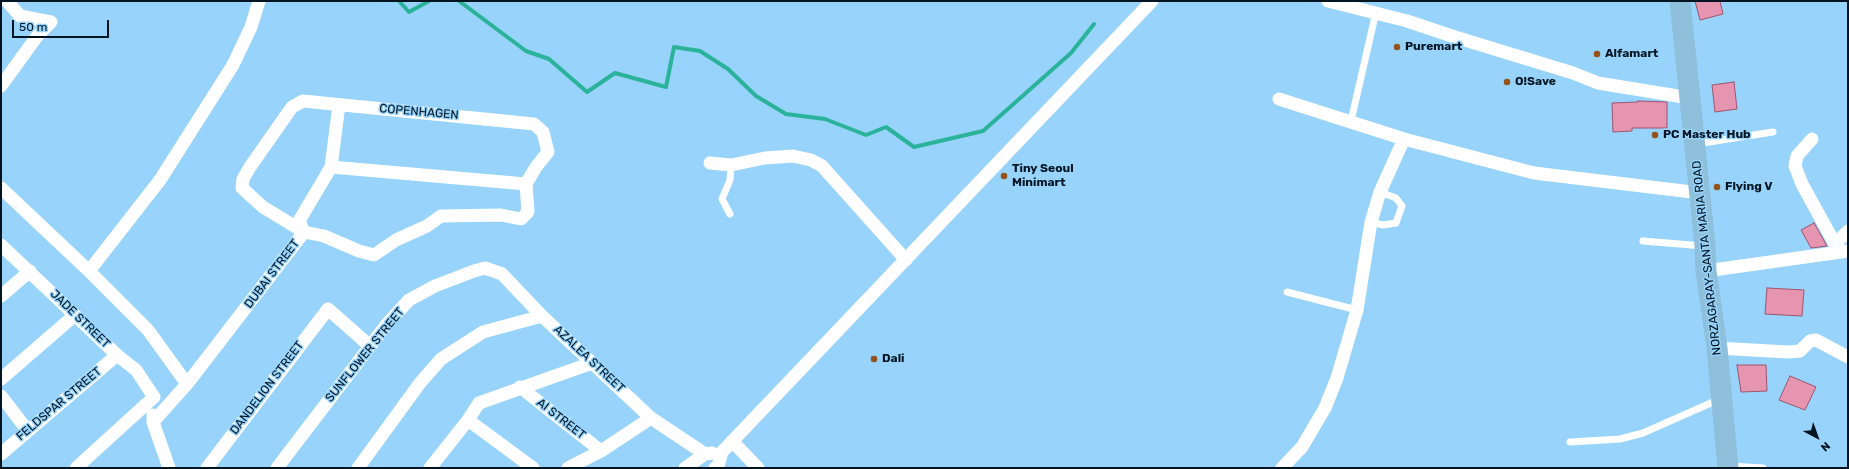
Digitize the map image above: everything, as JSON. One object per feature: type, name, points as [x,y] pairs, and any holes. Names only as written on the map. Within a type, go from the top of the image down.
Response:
[{"type":"main road","name":"NORZAGARAY-SANTA MARIA ROAD","points":[[1680,1],[1700,193],[1706,271],[1717,348],[1728,467]]},
{"type":"street","points":[[1,7],[6,1],[20,16],[51,22],[38,36],[1,86]]},
{"type":"street","points":[[89,271],[160,180],[233,65],[251,27],[259,1]]},
{"type":"street","points":[[715,468],[718,466],[722,452],[732,441],[1152,1]]},
{"type":"street","points":[[1328,1],[1376,12],[1598,82],[1690,98]]},
{"type":"street","points":[[1279,99],[1404,139],[1534,173],[1700,193]]},
{"type":"street","name":"COPENHAGEN","points":[[304,232],[264,207],[242,188],[243,179],[250,167],[292,107],[303,101],[534,124],[543,132],[548,152],[536,167],[526,184]]},
{"type":"street","name":"DUBAI STREET","points":[[153,422],[187,384],[304,232],[299,221],[331,167],[339,105]]},
{"type":"street","points":[[1282,468],[1302,447],[1325,408],[1337,378],[1357,310],[1371,222],[1380,192],[1404,139]]},
{"type":"street","points":[[1812,139],[1797,156],[1796,166],[1802,184],[1841,249]]},
{"type":"street","points":[[710,163],[732,165],[765,158],[786,157],[810,160],[822,166],[906,260]]},
{"type":"street","points":[[304,232],[324,236],[359,251],[374,255],[396,240],[427,226],[441,216],[501,215],[521,219],[528,212],[526,184],[331,167]]},
{"type":"street","points":[[1,188],[89,271],[148,330],[187,384]]},
{"type":"street","points":[[1841,249],[1848,231]]},
{"type":"street","name":"JADE STREET","points":[[1,245],[30,270],[117,355],[136,370],[154,397]]},
{"type":"street","points":[[1706,271],[1841,249]]},
{"type":"street","name":"AZALEA STREET","points":[[474,271],[485,268],[502,274],[542,316],[650,418],[705,454]]},
{"type":"street","points":[[1,296],[30,270]]},
{"type":"street","name":"SUNFLOWER STREET","points":[[277,468],[387,324],[409,300],[435,286],[474,271]]},
{"type":"street","name":"DANDELION STREET","points":[[207,468],[328,309],[370,346]]},
{"type":"street","points":[[1,379],[75,315]]},
{"type":"street","points":[[358,468],[420,383],[441,359],[483,332],[542,316]]},
{"type":"street","points":[[1717,348],[1788,352],[1800,351],[1810,340],[1816,340],[1848,357]]},
{"type":"street","name":"FELDSPAR STREET","points":[[1,454],[117,355]]},
{"type":"street","points":[[430,468],[468,420],[479,402],[592,363]]},
{"type":"street","name":"AI STREET","points":[[520,387],[601,451]]},
{"type":"street","points":[[1,396],[28,431]]},
{"type":"street","points":[[154,397],[153,422],[168,468]]},
{"type":"street","points":[[76,468],[154,397]]},
{"type":"street","points":[[568,468],[601,451],[650,418]]},
{"type":"street","points":[[468,420],[533,468]]},
{"type":"street","points":[[732,441],[758,468]]},
{"type":"street","points":[[685,468],[705,454],[722,452]]},
{"type":"lane","points":[[1351,122],[1376,12]]},
{"type":"lane","points":[[1694,144],[1773,132]]},
{"type":"lane","points":[[730,214],[722,199],[730,180],[732,165]]},
{"type":"lane","points":[[1371,222],[1383,225],[1396,223],[1402,206],[1396,198],[1380,192]]},
{"type":"lane","points":[[1643,241],[1705,246]]},
{"type":"lane","points":[[1287,292],[1357,310]]},
{"type":"lane","points":[[1570,442],[1620,439],[1643,433],[1722,398]]},
{"type":"lane","points":[[1728,467],[1763,468]]},
{"type":"building","points":[[1695,1],[1720,1],[1723,14],[1700,20]]},
{"type":"building","points":[[1734,82],[1737,109],[1715,112],[1712,85]]},
{"type":"building","points":[[1638,101],[1667,102],[1667,128],[1632,128],[1632,131],[1613,132],[1612,103]]},
{"type":"building","points":[[1814,223],[1827,246],[1811,248],[1801,230]]},
{"type":"building","points":[[1767,288],[1804,290],[1802,316],[1765,314]]},
{"type":"building","points":[[1737,365],[1766,365],[1767,391],[1741,392]]},
{"type":"building","points":[[1790,376],[1816,387],[1805,410],[1779,400]]},
{"type":"waterway","points":[[399,1],[409,12],[429,1]]},
{"type":"waterway","points":[[459,1],[526,51],[549,59],[587,92],[615,73],[666,87],[674,47],[700,51],[728,69],[756,96],[786,114],[825,119],[866,135],[886,127],[914,147],[983,131],[1071,53],[1094,24]]},
{"type":"place","name":"Puremart","points":[[1397,47]]},
{"type":"place","name":"Alfamart","points":[[1597,54]]},
{"type":"place","name":"O!Save","points":[[1507,82]]},
{"type":"place","name":"PC Master Hub","points":[[1655,135]]},
{"type":"place","name":"Tiny Seoul Minimart","points":[[1004,176]]},
{"type":"place","name":"Flying V","points":[[1717,187]]},
{"type":"place","name":"Dali","points":[[874,359]]}]
